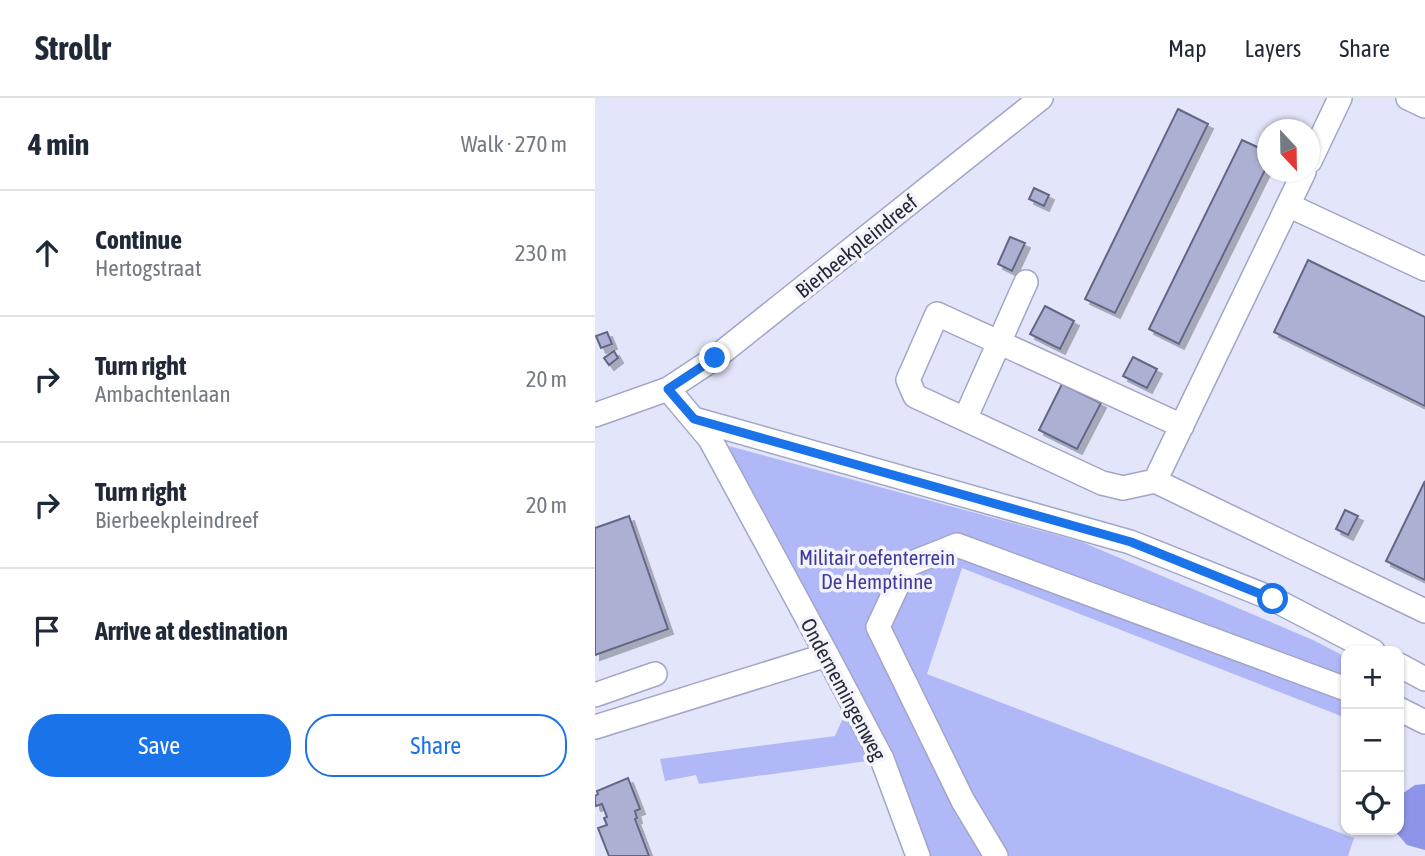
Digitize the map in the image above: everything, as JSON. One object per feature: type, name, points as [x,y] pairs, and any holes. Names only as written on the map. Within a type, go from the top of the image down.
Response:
[{"type":"street","name":"Bierbeekpleindreef","points":[[595,415],[668,389],[715,358],[1041,98]]},
{"type":"street","points":[[1320,140],[1340,98]]},
{"type":"street","points":[[1408,98],[1425,106]]},
{"type":"street","points":[[1155,481],[1299,182]]},
{"type":"street","points":[[1288,205],[1425,269]]},
{"type":"street","points":[[965,419],[1026,282]]},
{"type":"street","points":[[1182,426],[937,314],[908,380],[915,396],[1102,483],[1123,488],[1155,481],[1425,611]]},
{"type":"street","name":"Ondernemingenweg","points":[[668,389],[710,439],[883,759],[918,856]]},
{"type":"street","points":[[694,419],[1131,542],[1273,599],[1363,646]]},
{"type":"street","points":[[996,856],[963,801],[878,627],[907,565],[957,545],[1341,687]]},
{"type":"street","points":[[595,727],[827,655]]},
{"type":"street","points":[[1404,668],[1425,679]]},
{"type":"street","points":[[595,695],[655,674]]},
{"type":"street","points":[[1404,712],[1425,722]]},
{"type":"green space","name":"Militair oefenterrein De Hemptinne","points":[[729,446],[1082,542],[1341,654],[1341,716],[962,568],[927,674],[1354,838],[1348,856],[928,856],[882,759],[699,784],[696,775],[665,781],[660,759],[835,736],[851,700],[752,502]]},
{"type":"shaded area","points":[[1425,784],[1425,850],[1407,845],[1398,835],[1404,835],[1404,793],[1415,785]]},
{"type":"building","points":[[1178,109],[1208,124],[1115,313],[1085,299]]},
{"type":"building","points":[[1242,140],[1257,147],[1259,182],[1179,344],[1149,329]]},
{"type":"building","points":[[1034,188],[1049,195],[1044,206],[1029,199]]},
{"type":"building","points":[[1010,237],[1025,243],[1012,271],[998,264]]},
{"type":"building","points":[[1308,260],[1425,317],[1425,406],[1274,332]]},
{"type":"building","points":[[1045,306],[1074,321],[1060,349],[1030,334]]},
{"type":"building","points":[[607,332],[612,344],[601,348],[596,336]]},
{"type":"building","points":[[614,351],[618,358],[609,365],[604,358]]},
{"type":"building","points":[[1133,357],[1157,369],[1147,388],[1123,376]]},
{"type":"building","points":[[1062,384],[1101,403],[1077,449],[1039,430]]},
{"type":"building","points":[[1425,481],[1425,580],[1386,561]]},
{"type":"building","points":[[1345,510],[1358,516],[1348,535],[1336,529]]},
{"type":"building","points":[[629,516],[668,629],[595,655],[595,528]]},
{"type":"building","points":[[628,778],[640,809],[635,811],[635,819],[649,856],[609,856],[598,828],[607,825],[604,818],[607,817],[602,804],[595,804],[597,791]]},
{"type":"route","points":[[715,358],[668,389],[694,419],[1131,542],[1273,599]]}]
